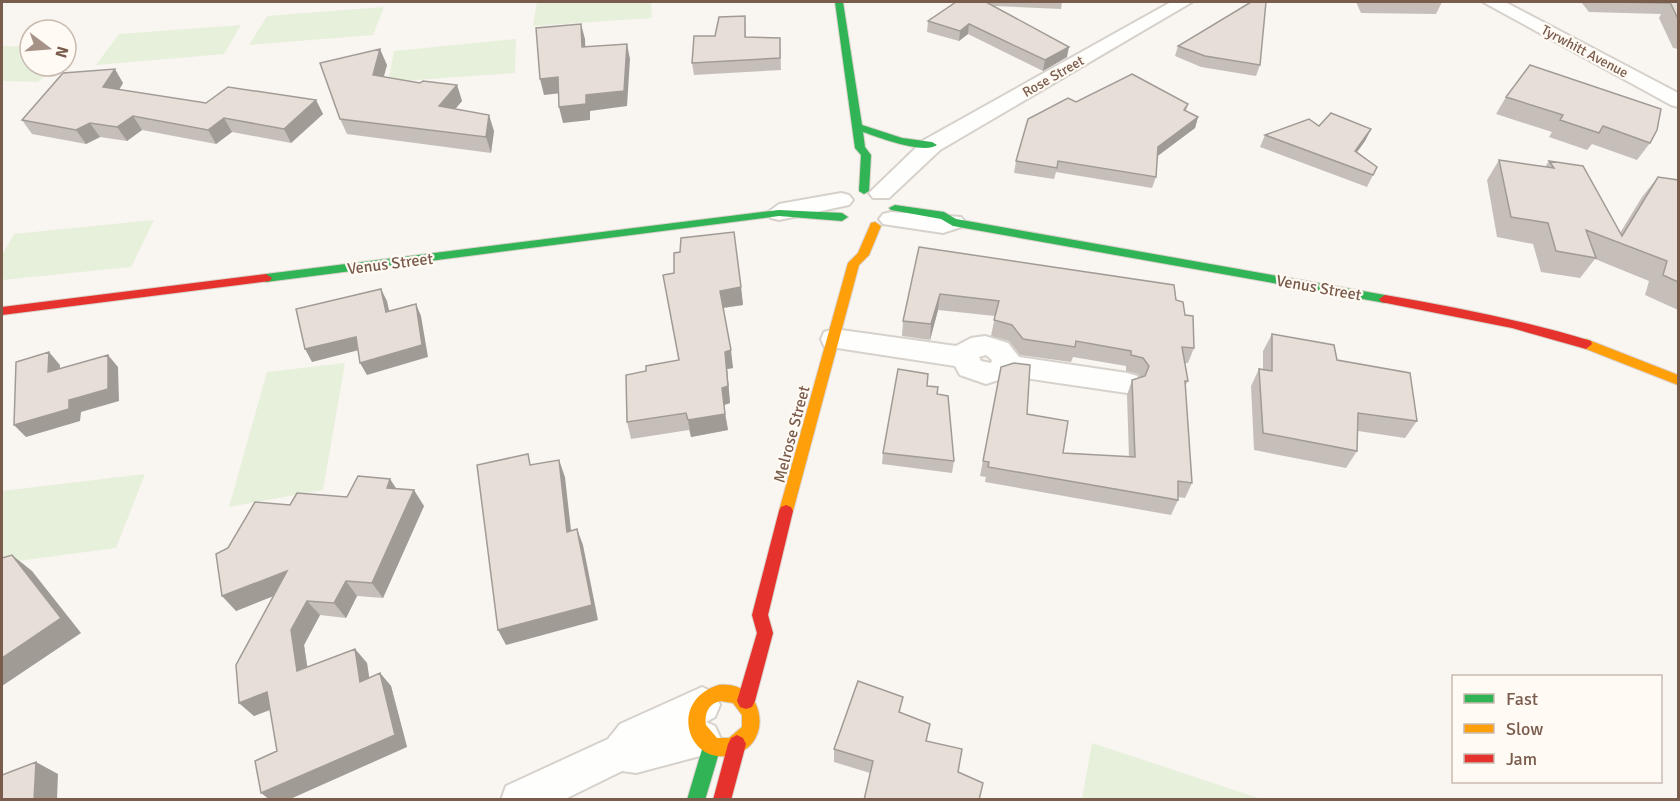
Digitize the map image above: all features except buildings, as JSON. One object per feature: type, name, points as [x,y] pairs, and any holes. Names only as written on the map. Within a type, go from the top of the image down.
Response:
[{"type":"street","name":"Melrose Street","points":[[746,701],[765,633],[756,618],[854,263],[863,255],[866,155],[860,148],[838,2]]},
{"type":"street","name":"Rose Street","points":[[864,200],[928,148],[1183,2]]},
{"type":"street","name":"Tyrwhitt Avenue","points":[[1492,2],[1678,101]]},
{"type":"street","points":[[858,127],[928,148]]},
{"type":"street","name":"Melrose Street","points":[[860,148],[853,157],[864,200]]},
{"type":"street","name":"Venus Street","points":[[2,311],[779,213],[787,209],[864,200],[943,225],[953,222],[1474,315],[1558,335],[1620,356],[1678,380]]},
{"type":"street","name":"Melrose Street","points":[[851,244],[849,254],[854,263]]},
{"type":"street","points":[[834,339],[965,357],[970,368],[986,374],[994,373],[1005,365],[1127,383]]},
{"type":"street","points":[[696,800],[717,718],[736,694],[746,701],[752,711],[752,724],[747,735],[717,718]]},
{"type":"street","points":[[520,800],[621,752],[636,754],[717,718]]},
{"type":"street","points":[[717,718],[722,800]]},
{"type":"green space","points":[[537,2],[651,2],[652,18],[533,26]]},
{"type":"green space","points":[[384,7],[373,35],[249,45],[267,16]]},
{"type":"green space","points":[[241,25],[224,54],[96,65],[119,34]]},
{"type":"green space","points":[[516,39],[515,73],[388,82],[394,51]]},
{"type":"green space","points":[[2,46],[18,47],[18,78],[42,78],[38,82],[2,81]]},
{"type":"green space","points":[[154,220],[131,267],[2,280],[2,255],[14,234]]},
{"type":"green space","points":[[345,363],[323,490],[229,507],[267,372]]},
{"type":"green space","points":[[145,474],[116,548],[2,563],[2,491]]},
{"type":"green space","points":[[1092,743],[1261,799],[1082,799]]},
{"type":"traffic: fast","points":[[839,2],[860,148],[866,155],[864,191]]},
{"type":"traffic: fast","points":[[858,127],[901,141],[932,145]]},
{"type":"traffic: fast","points":[[895,208],[944,216],[953,222],[1385,299]]},
{"type":"traffic: fast","points":[[266,278],[779,213],[842,217]]},
{"type":"traffic: fast","points":[[696,800],[712,746]]},
{"type":"traffic: slow","points":[[786,511],[854,263],[863,255],[875,226]]},
{"type":"traffic: slow","points":[[1586,344],[1678,380]]},
{"type":"traffic: slow","points":[[724,692],[739,697],[747,705],[752,720],[747,735],[739,743],[724,748],[709,743],[701,735],[696,720],[701,705],[709,697],[724,692]]},
{"type":"traffic: jam","points":[[2,311],[266,278]]},
{"type":"traffic: jam","points":[[1385,299],[1512,323],[1586,344]]},
{"type":"traffic: jam","points":[[746,701],[765,633],[760,615],[786,511]]},
{"type":"traffic: jam","points":[[722,800],[737,744]]}]
